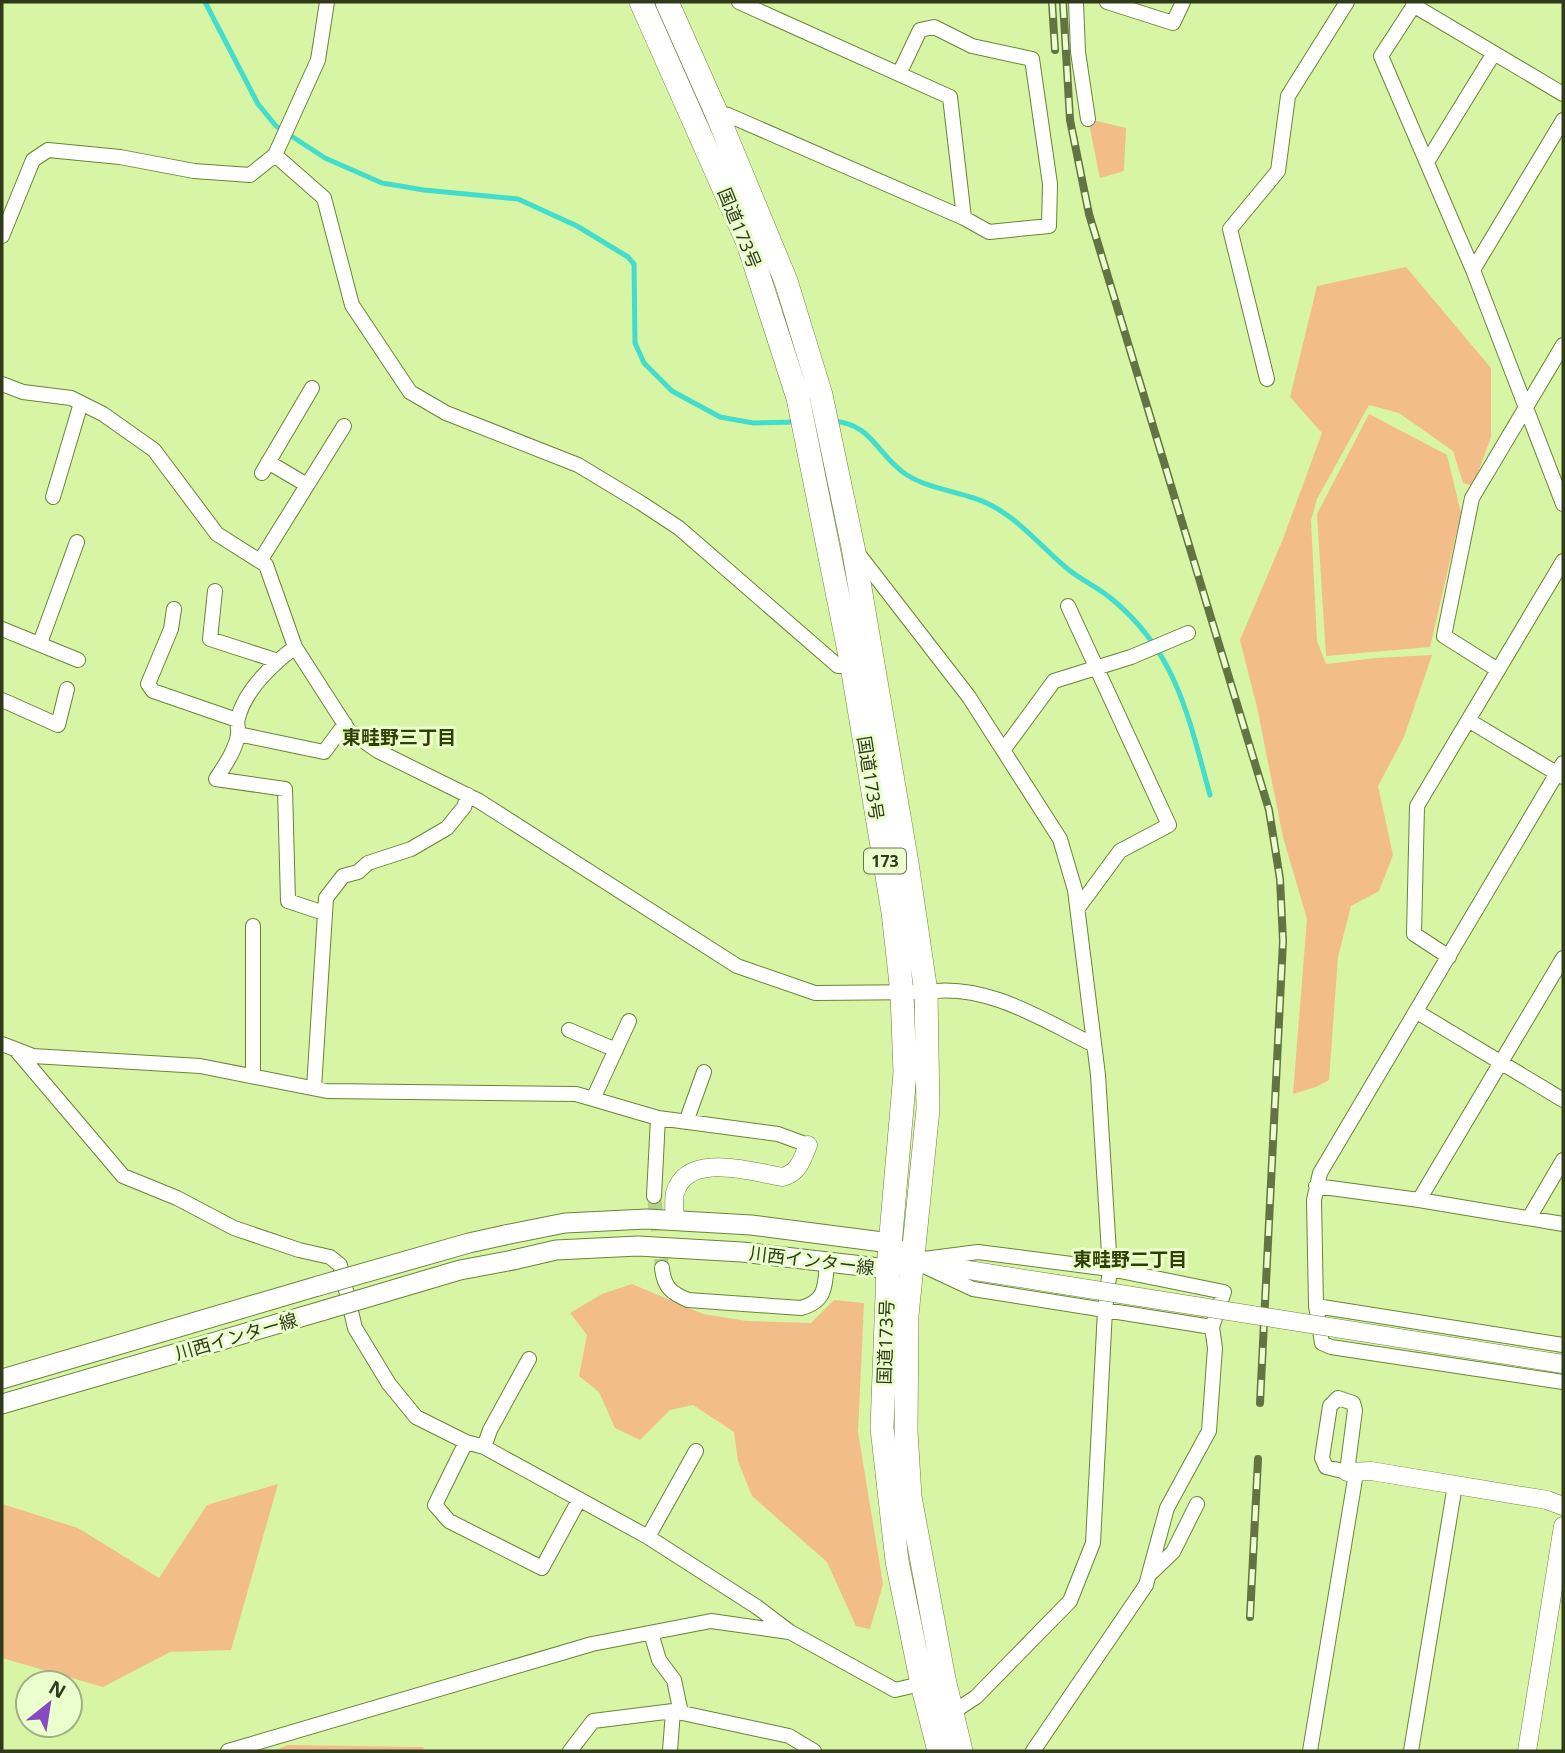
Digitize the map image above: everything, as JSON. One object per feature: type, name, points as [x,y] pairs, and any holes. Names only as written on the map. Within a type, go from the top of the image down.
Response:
[{"type":"highway","name":"国道173号","points":[[641,2],[748,243],[798,398],[863,666],[926,992],[928,1109],[906,1327],[906,1431],[910,1497],[939,1751]]},
{"type":"highway","name":"国道173号","points":[[667,2],[786,281],[821,395],[853,547],[863,666],[902,993],[905,1073],[888,1269],[882,1428],[897,1561],[933,1681],[953,1712],[961,1751]]},
{"type":"main road","name":"川西インター線","points":[[2,1379],[468,1243],[565,1223],[647,1219],[751,1225],[890,1243],[912,1261]]},
{"type":"main road","name":"川西インター線","points":[[2,1404],[460,1270],[556,1250],[638,1245],[742,1252],[888,1269],[912,1261]]},
{"type":"street","points":[[2,236],[33,160],[48,150],[120,157],[194,171],[250,175],[275,155],[318,60],[327,2]]},
{"type":"street","points":[[738,2],[950,97],[964,218]]},
{"type":"street","points":[[1076,2],[1078,52],[1088,119]]},
{"type":"street","points":[[1107,2],[1172,23],[1183,2]]},
{"type":"street","points":[[1267,379],[1230,229],[1278,171],[1289,96],[1347,2]]},
{"type":"street","points":[[1563,94],[1415,4],[1381,56],[1473,271],[1563,504]]},
{"type":"street","points":[[716,112],[964,218],[989,232],[1049,226],[1051,184],[1032,59],[972,46],[934,27],[920,30],[899,74]]},
{"type":"street","points":[[1427,162],[1494,53]]},
{"type":"street","points":[[1473,271],[1563,120]]},
{"type":"street","points":[[275,155],[324,198],[352,305],[410,392],[446,413],[578,466],[641,503],[678,528],[838,666],[863,666]]},
{"type":"street","points":[[1498,670],[1444,636],[1472,498],[1563,345]]},
{"type":"street","points":[[2,384],[23,393],[71,398],[103,414],[154,450],[217,534],[265,565],[295,647],[349,731],[379,751],[468,795],[737,966],[815,993],[902,993],[943,989],[997,998],[1094,1045]]},
{"type":"street","points":[[307,485],[265,468],[312,388]]},
{"type":"street","points":[[53,496],[81,403]]},
{"type":"street","points":[[260,561],[344,426]]},
{"type":"street","points":[[40,643],[77,542]]},
{"type":"street","points":[[853,547],[969,697],[1060,839],[1076,890],[1094,1045],[1110,1269],[1105,1310],[1093,1543],[1070,1601],[976,1697],[953,1712]]},
{"type":"street","points":[[1449,957],[1414,934],[1417,806],[1563,561]]},
{"type":"street","points":[[215,590],[210,639],[278,661]]},
{"type":"street","points":[[1068,606],[1169,825],[1120,851],[1078,908]]},
{"type":"street","points":[[174,609],[171,629],[148,684],[153,691],[237,727],[324,752],[345,724]]},
{"type":"street","points":[[2,629],[78,660]]},
{"type":"street","points":[[1004,749],[1054,681],[1095,669],[1188,633]]},
{"type":"street","points":[[295,647],[278,661],[248,696],[229,758],[216,779],[285,789],[288,901],[324,913]]},
{"type":"street","points":[[2,700],[58,725],[67,689]]},
{"type":"street","points":[[1468,720],[1561,771],[1320,1173],[1315,1186],[1316,1306],[1320,1340],[1326,1345],[1563,1382]]},
{"type":"street","points":[[314,1088],[326,898],[343,876],[358,872],[368,863],[411,849],[447,828],[464,807],[468,795]]},
{"type":"street","points":[[253,926],[253,1076]]},
{"type":"street","points":[[1419,1200],[1563,958]]},
{"type":"street","points":[[1417,1012],[1563,1100]]},
{"type":"street","points":[[593,1099],[629,1021]]},
{"type":"street","points":[[569,1030],[616,1049]]},
{"type":"street","points":[[2,1044],[33,1056],[200,1066],[314,1088],[363,1092],[576,1094],[658,1118],[778,1134],[808,1145],[802,1162],[793,1174],[783,1177],[709,1167],[692,1171],[682,1179],[675,1195],[676,1221]]},
{"type":"street","points":[[16,1050],[123,1176],[177,1198],[234,1228],[299,1250],[330,1257],[340,1265],[355,1328],[389,1384],[416,1417],[466,1442],[484,1447],[648,1537],[757,1607],[790,1632],[895,1690],[933,1681]]},
{"type":"street","points":[[686,1122],[704,1072]]},
{"type":"street","points":[[654,1196],[658,1118]]},
{"type":"street","points":[[1529,1218],[1563,1160]]},
{"type":"street","points":[[1315,1186],[1563,1224]]},
{"type":"street","points":[[912,1261],[978,1252],[1110,1269],[1224,1292],[1212,1327],[1215,1348],[1209,1431],[1167,1508],[1142,1593],[1033,1751]]},
{"type":"street","points":[[912,1261],[1563,1364]]},
{"type":"street","points":[[912,1261],[973,1289],[1212,1327]]},
{"type":"street","points":[[662,1268],[664,1283],[673,1293],[688,1300],[802,1308],[814,1305],[824,1291],[827,1262]]},
{"type":"street","points":[[1316,1306],[1563,1345]]},
{"type":"street","points":[[484,1447],[490,1430],[529,1359]]},
{"type":"street","points":[[1310,1751],[1352,1472],[1355,1410],[1353,1403],[1338,1398],[1329,1406],[1322,1458],[1326,1466],[1352,1472],[1371,1471],[1547,1500],[1563,1506]]},
{"type":"street","points":[[466,1442],[435,1505],[449,1521],[542,1568],[579,1500]]},
{"type":"street","points":[[648,1537],[696,1451]]},
{"type":"street","points":[[1412,1751],[1455,1485]]},
{"type":"street","points":[[1149,1575],[1173,1552],[1197,1504]]},
{"type":"street","points":[[1527,1751],[1563,1526]]},
{"type":"street","points":[[228,1751],[592,1644],[711,1621],[790,1632]]},
{"type":"street","points":[[651,1633],[659,1660],[674,1680],[677,1712],[670,1751]]},
{"type":"street","points":[[570,1751],[593,1721],[677,1712],[789,1736],[814,1751]]},
{"type":"shaded area","points":[[1088,119],[1126,128],[1124,171],[1100,178]]},
{"type":"shaded area","points":[[1406,267],[1491,368],[1491,437],[1473,486],[1463,483],[1453,451],[1399,413],[1369,405],[1317,499],[1311,521],[1317,641],[1326,664],[1432,655],[1404,737],[1378,786],[1393,855],[1379,891],[1351,906],[1338,957],[1329,1080],[1293,1094],[1307,919],[1283,837],[1257,707],[1240,640],[1283,539],[1322,433],[1290,397],[1317,286]]},
{"type":"shaded area","points":[[1369,414],[1447,455],[1461,513],[1430,647],[1326,656],[1317,514]]},
{"type":"shaded area","points":[[632,1284],[703,1314],[747,1321],[811,1323],[834,1300],[864,1303],[858,1432],[883,1584],[870,1629],[856,1626],[827,1562],[752,1496],[738,1461],[734,1432],[693,1405],[670,1410],[640,1440],[615,1428],[599,1392],[579,1376],[587,1335],[570,1313],[602,1294]]},
{"type":"shaded area","points":[[278,1484],[231,1650],[170,1652],[103,1687],[84,1682],[84,1669],[40,1669],[2,1658],[2,1504],[78,1528],[159,1578],[207,1505]]},
{"type":"shaded area","points":[[288,1745],[423,1747],[425,1751],[273,1751]]},
{"type":"waterway","points":[[205,2],[258,104],[276,126],[325,158],[382,183],[518,199],[577,226],[628,257],[634,264],[635,343],[644,363],[672,391],[720,417],[753,423],[798,422]]},
{"type":"waterway","points":[[832,421],[846,423],[866,434],[888,459],[917,481],[985,502],[1006,514],[1069,570],[1108,596],[1135,620],[1152,642],[1178,689],[1210,795]]},
{"type":"tunnel","points":[[654,1196],[662,1268]]},
{"type":"railway","points":[[1052,2],[1055,50]]},
{"type":"railway","points":[[1063,2],[1070,120],[1089,214],[1269,810],[1280,879],[1283,941],[1260,1403]]},
{"type":"railway","points":[[1250,1617],[1258,1459]]},
{"type":"district","name":"東畦野三丁目","points":[[399,737]]},
{"type":"district","name":"東畦野二丁目","points":[[1130,1259]]}]
